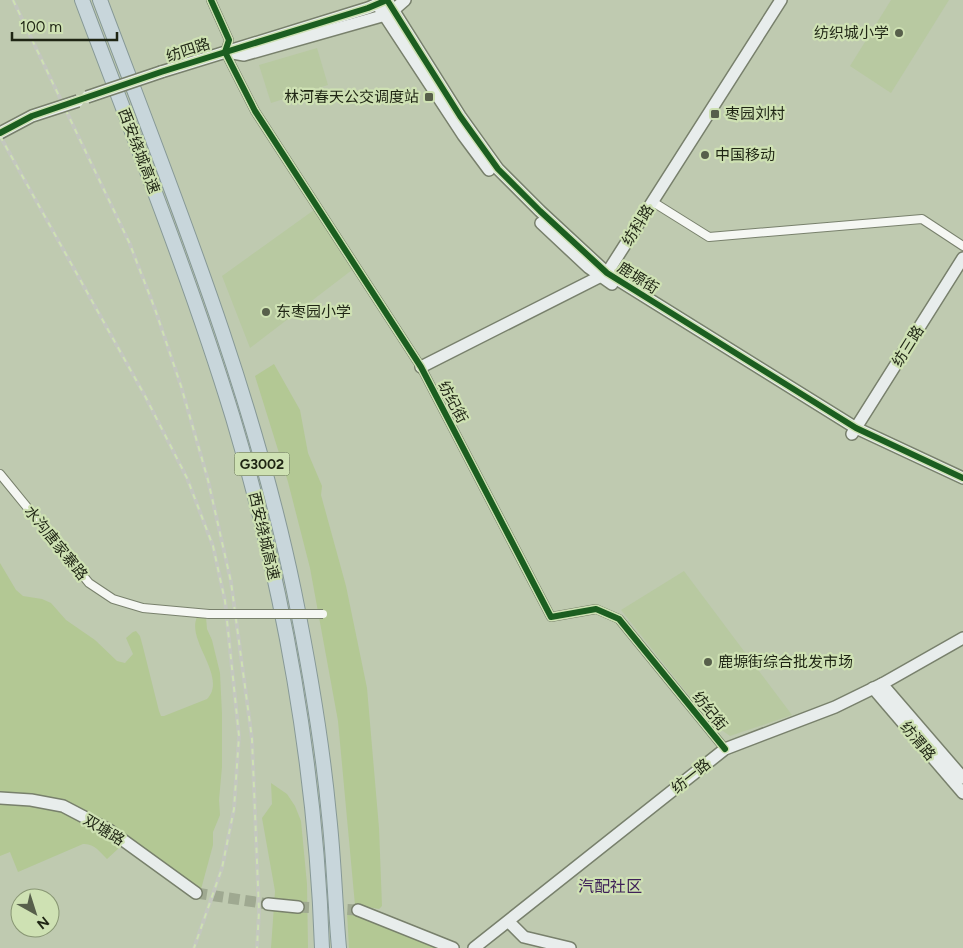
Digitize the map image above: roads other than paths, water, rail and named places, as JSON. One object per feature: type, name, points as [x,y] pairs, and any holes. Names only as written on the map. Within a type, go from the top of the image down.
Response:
[{"type":"highway","name":"西安绕城高速","points":[[82,0],[197,310],[249,474],[278,598],[297,699],[310,797],[321,909],[320,948]]},
{"type":"highway","name":"西安绕城高速","points":[[100,0],[213,305],[243,396],[266,475],[293,588],[321,753],[330,823],[339,948]]},
{"type":"street","name":"纺纪街","points":[[211,0],[229,40],[225,52],[254,111],[421,367],[551,617],[596,609],[619,619],[724,749]]},
{"type":"street","name":"纺四路","points":[[225,52],[244,55],[389,13],[405,0]]},
{"type":"street","name":"纺科路","points":[[604,275],[653,202],[781,0]]},
{"type":"street","name":"纺四路","points":[[0,133],[32,116],[161,72],[382,2]]},
{"type":"street","name":"鹿塬街","points":[[382,2],[498,169],[604,275],[854,431],[963,486]]},
{"type":"street","points":[[653,202],[710,237],[922,219],[963,246]]},
{"type":"street","name":"纺三路","points":[[854,431],[963,258]]},
{"type":"street","points":[[421,367],[604,275]]},
{"type":"street","name":"鹿塬街","points":[[854,431],[963,478]]},
{"type":"street","name":"水沟唐家寨路","points":[[0,474],[89,583],[113,599],[142,608],[209,614],[323,614]]},
{"type":"street","name":"纺一路","points":[[474,948],[724,749],[835,707],[878,686],[963,638]]},
{"type":"street","name":"纺渭路","points":[[878,686],[963,778]]},
{"type":"street","name":"纺渭路","points":[[878,686],[963,793]]},
{"type":"street","name":"双塘路","points":[[0,798],[31,800],[63,806],[109,830],[196,893]]},
{"type":"street","points":[[268,904],[298,907]]},
{"type":"street","points":[[358,910],[453,948]]},
{"type":"street","points":[[509,922],[524,937],[570,948]]},
{"type":"tunnel","points":[[196,893],[268,904]]},
{"type":"tunnel","points":[[298,907],[358,910]]},
{"type":"railway","points":[[13,0],[129,242],[155,309],[181,386],[208,480],[231,582],[252,739],[259,911],[257,948]]},
{"type":"railway","points":[[0,136],[145,396],[187,478],[213,546],[225,601],[239,736],[234,809],[222,868],[194,948]]},
{"type":"place","name":"纺织城小学","points":[[899,33]]},
{"type":"place","name":"林河春天公交调度站","points":[[429,97]]},
{"type":"place","name":"枣园刘村","points":[[715,114]]},
{"type":"place","name":"中国移动","points":[[705,155]]},
{"type":"place","name":"东枣园小学","points":[[266,312]]},
{"type":"place","name":"鹿塬街综合批发市场","points":[[708,662]]},
{"type":"district","name":"汽配社区","points":[[610,886]]}]
